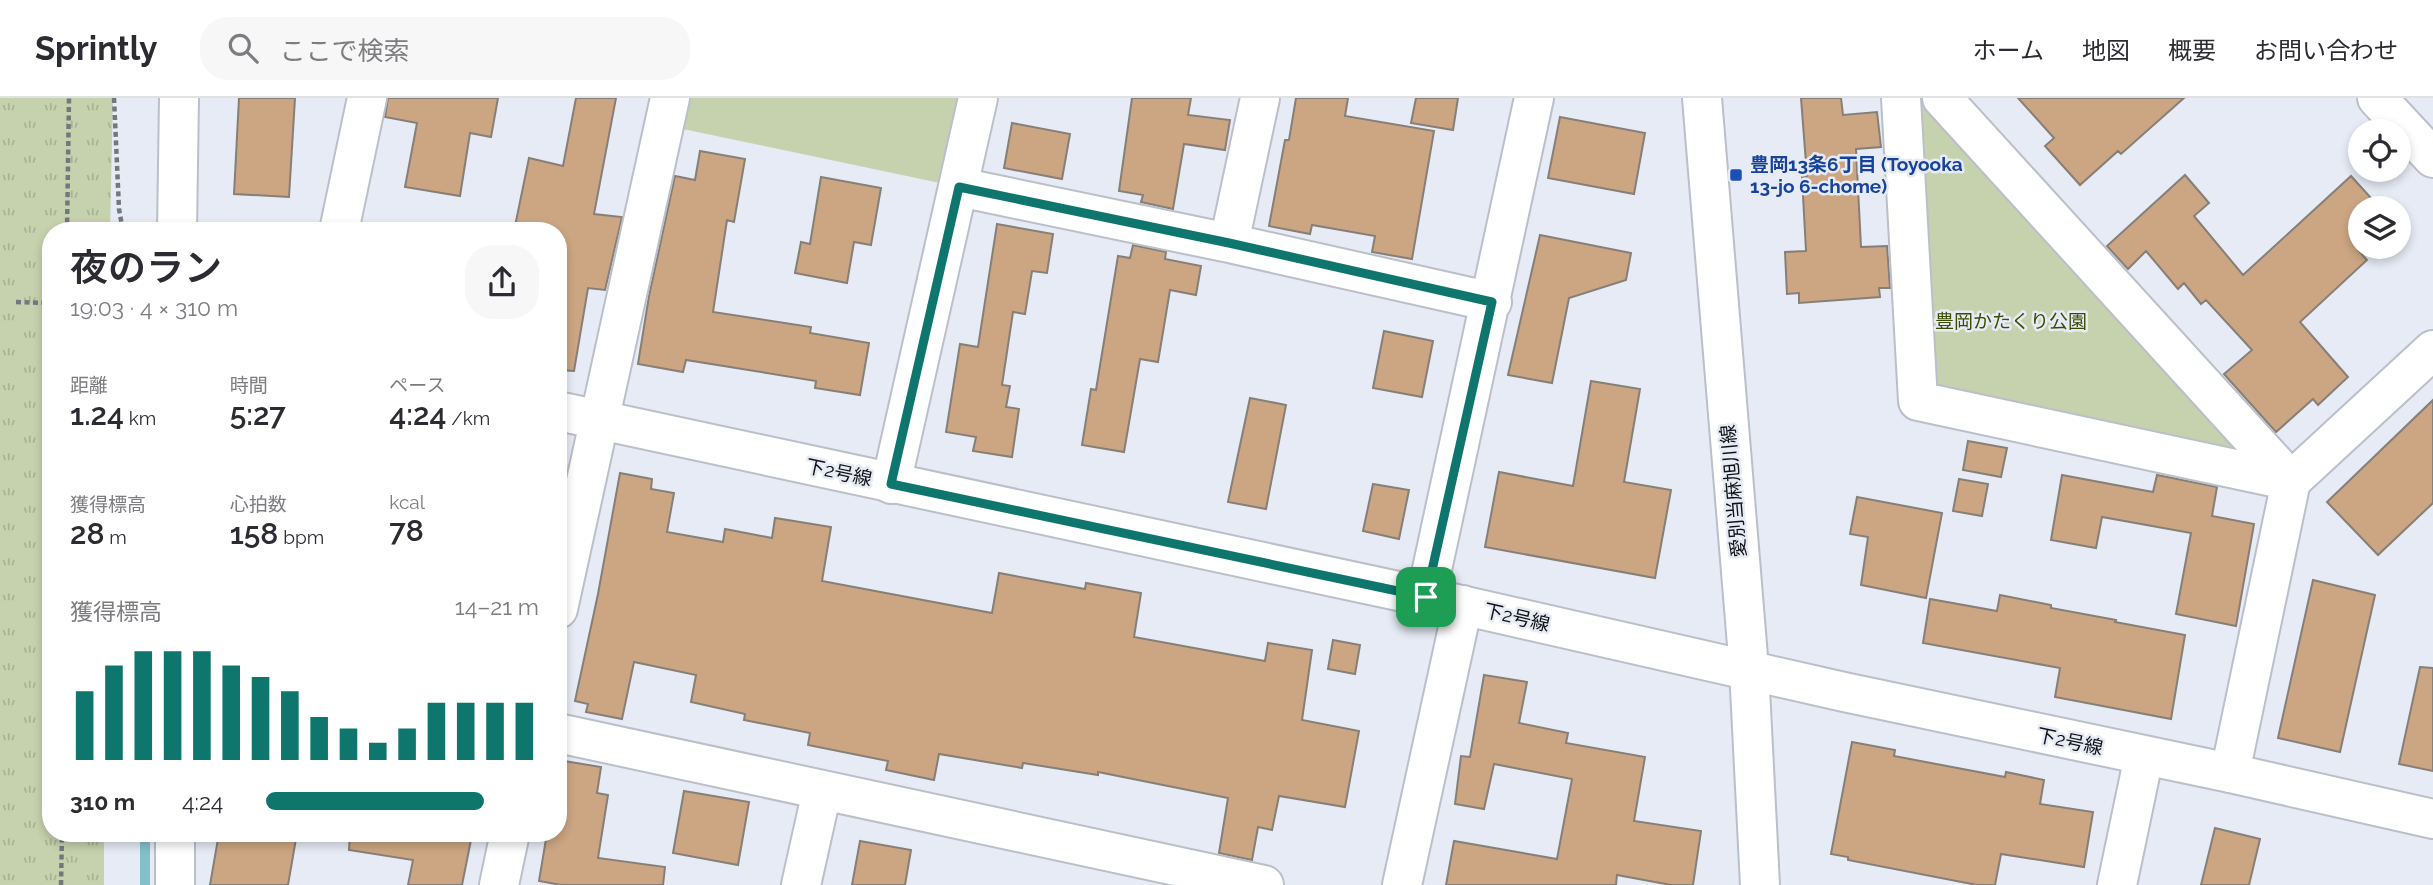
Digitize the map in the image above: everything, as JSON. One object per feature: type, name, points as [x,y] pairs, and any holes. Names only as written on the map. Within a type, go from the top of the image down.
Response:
[{"type":"street","points":[[177,222],[179,98]]},
{"type":"street","points":[[341,222],[367,98]]},
{"type":"street","points":[[567,567],[670,98]]},
{"type":"street","points":[[891,484],[978,98]]},
{"type":"street","points":[[1229,243],[1260,98]]},
{"type":"street","points":[[1402,885],[1492,302],[1534,98]]},
{"type":"street","name":"愛別当麻旭川線","points":[[1702,98],[1749,669],[1760,885]]},
{"type":"street","points":[[1901,98],[1918,401],[2291,481]]},
{"type":"street","points":[[1941,98],[2291,481]]},
{"type":"street","points":[[2377,98],[2433,158]]},
{"type":"street","points":[[959,187],[1229,243],[1492,302]]},
{"type":"street","points":[[2230,773],[2291,481],[2433,350]]},
{"type":"street","name":"下2号線","points":[[567,413],[1444,601],[1844,692],[2433,818]]},
{"type":"street","points":[[567,735],[822,790],[1111,869],[1264,885]]},
{"type":"street","points":[[2118,885],[2144,756]]},
{"type":"street","points":[[801,885],[822,790]]},
{"type":"street","points":[[175,842],[176,885]]},
{"type":"street","points":[[499,885],[508,842]]},
{"type":"path","points":[[67,222],[69,98]]},
{"type":"path","points":[[114,98],[121,222]]},
{"type":"path","points":[[16,302],[42,303]]},
{"type":"path","points":[[61,885],[62,842]]},
{"type":"green space","points":[[0,98],[113,98],[110,222],[42,222],[42,842],[104,842],[104,885],[0,885]]},
{"type":"green space","points":[[670,98],[978,98],[959,187],[664,125]]},
{"type":"green space","name":"豊岡かたくり公園","points":[[1901,98],[1942,98],[2291,481],[1918,401]]},
{"type":"building","points":[[239,98],[295,98],[289,197],[234,194]]},
{"type":"building","points":[[388,98],[498,98],[491,137],[470,133],[460,196],[405,187],[417,123],[385,117]]},
{"type":"building","points":[[576,98],[616,98],[594,214],[622,217],[605,290],[588,288],[574,371],[567,371],[567,222],[516,222],[529,158],[563,166]]},
{"type":"building","points":[[1132,98],[1191,98],[1188,115],[1230,120],[1225,150],[1184,144],[1173,209],[1141,202],[1143,195],[1119,191]]},
{"type":"building","points":[[1296,98],[1348,98],[1345,116],[1434,131],[1412,259],[1372,252],[1375,236],[1312,225],[1310,234],[1269,226]]},
{"type":"building","points":[[1416,98],[1458,98],[1453,130],[1411,123]]},
{"type":"building","points":[[1801,98],[1841,98],[1843,115],[1877,112],[1881,147],[1856,149],[1861,247],[1887,246],[1890,288],[1879,288],[1880,297],[1799,303],[1799,293],[1787,294],[1785,252],[1806,251],[1802,177],[1807,176]]},
{"type":"building","points":[[2018,98],[2184,98],[2121,154],[2118,151],[2080,185],[2045,146],[2054,138]]},
{"type":"building","points":[[1560,117],[1645,133],[1634,194],[1548,178]]},
{"type":"building","points":[[1012,123],[1070,134],[1062,179],[1004,168]]},
{"type":"building","points":[[700,151],[745,159],[734,222],[727,220],[713,312],[811,327],[810,333],[869,343],[860,395],[815,388],[816,381],[686,360],[683,372],[638,364],[649,296],[675,176],[695,180]]},
{"type":"building","points":[[2185,175],[2209,203],[2194,216],[2243,275],[2348,179],[2348,182],[2356,182],[2369,196],[2348,196],[2348,259],[2367,260],[2300,322],[2348,377],[2318,405],[2313,399],[2276,432],[2224,374],[2252,350],[2206,300],[2201,304],[2184,283],[2178,289],[2146,251],[2128,269],[2107,246]]},
{"type":"building","points":[[821,177],[881,188],[871,245],[854,242],[847,283],[795,273],[801,242],[810,244]]},
{"type":"building","points":[[997,224],[1053,234],[1047,273],[1032,271],[1025,314],[1013,312],[1002,385],[1010,386],[1006,407],[1019,409],[1012,457],[973,451],[976,437],[946,432],[960,344],[978,347]]},
{"type":"building","points":[[1540,235],[1631,253],[1626,280],[1569,298],[1552,383],[1508,375]]},
{"type":"building","points":[[1133,245],[1166,252],[1165,259],[1201,266],[1196,295],[1170,290],[1158,362],[1140,359],[1124,452],[1082,445],[1091,389],[1096,390],[1118,256],[1130,258]]},
{"type":"building","points":[[1384,331],[1433,341],[1422,397],[1373,388]]},
{"type":"building","points":[[1591,381],[1640,389],[1624,482],[1671,490],[1655,578],[1485,547],[1499,472],[1573,486]]},
{"type":"building","points":[[1250,398],[1286,405],[1266,509],[1228,502]]},
{"type":"building","points":[[2433,400],[2433,503],[2378,555],[2327,502]]},
{"type":"building","points":[[1968,441],[2007,448],[2001,477],[1963,470]]},
{"type":"building","points":[[620,473],[652,479],[651,489],[674,493],[667,532],[723,542],[725,529],[772,538],[775,518],[831,527],[822,581],[992,613],[999,573],[1085,589],[1086,583],[1141,593],[1134,637],[1265,661],[1268,643],[1312,650],[1302,720],[1359,731],[1345,807],[1279,796],[1272,830],[1258,827],[1252,860],[1219,853],[1228,798],[1098,772],[1098,775],[1023,763],[1022,768],[939,754],[934,780],[886,770],[888,761],[808,745],[810,733],[744,720],[745,714],[691,702],[696,675],[634,662],[622,719],[586,712],[588,704],[575,701]]},
{"type":"building","points":[[2062,475],[2153,492],[2157,475],[2217,487],[2212,516],[2254,524],[2236,626],[2176,614],[2191,533],[2102,517],[2096,548],[2051,540]]},
{"type":"building","points":[[1959,479],[1988,484],[1982,516],[1953,511]]},
{"type":"building","points":[[1373,484],[1409,490],[1399,539],[1363,531]]},
{"type":"building","points":[[1857,497],[1942,513],[1926,598],[1861,585],[1868,537],[1850,534]]},
{"type":"building","points":[[2313,580],[2375,595],[2340,752],[2278,738]]},
{"type":"building","points":[[2000,595],[2185,635],[2171,719],[2055,697],[2060,668],[1923,643],[1930,599],[1997,611]]},
{"type":"building","points":[[1333,640],[1360,645],[1355,674],[1328,669]]},
{"type":"building","points":[[2420,667],[2433,668],[2433,771],[2399,764]]},
{"type":"building","points":[[1484,675],[1527,682],[1519,723],[1568,733],[1566,743],[1645,757],[1634,821],[1701,831],[1693,885],[1671,885],[1617,875],[1616,885],[1446,885],[1454,841],[1557,859],[1572,779],[1494,764],[1484,809],[1455,804],[1461,756],[1470,757]]},
{"type":"building","points":[[1852,742],[1895,750],[1894,756],[2005,777],[2006,772],[2044,780],[2040,804],[2093,812],[2084,867],[2001,854],[1995,885],[1977,885],[1848,860],[1848,857],[1831,854]]},
{"type":"building","points":[[567,761],[601,767],[597,793],[608,795],[598,858],[665,867],[663,885],[561,885],[539,881],[546,842],[567,842]]},
{"type":"building","points":[[684,791],[749,802],[738,865],[673,853]]},
{"type":"building","points":[[2215,828],[2260,839],[2249,885],[2201,885]]},
{"type":"building","points":[[860,841],[911,850],[905,885],[852,885]]},
{"type":"building","points":[[217,842],[295,842],[288,885],[210,885]]},
{"type":"building","points":[[349,842],[471,842],[462,885],[408,885],[413,860],[349,850]]},
{"type":"waterway","points":[[145,842],[145,885]]},
{"type":"place","name":"豊岡13条6丁目 (Toyooka 13-jo 6-chome)","points":[[1736,175]]},
{"type":"route","points":[[959,187],[1229,243],[1492,302],[1426,597],[891,484],[959,187]]}]
